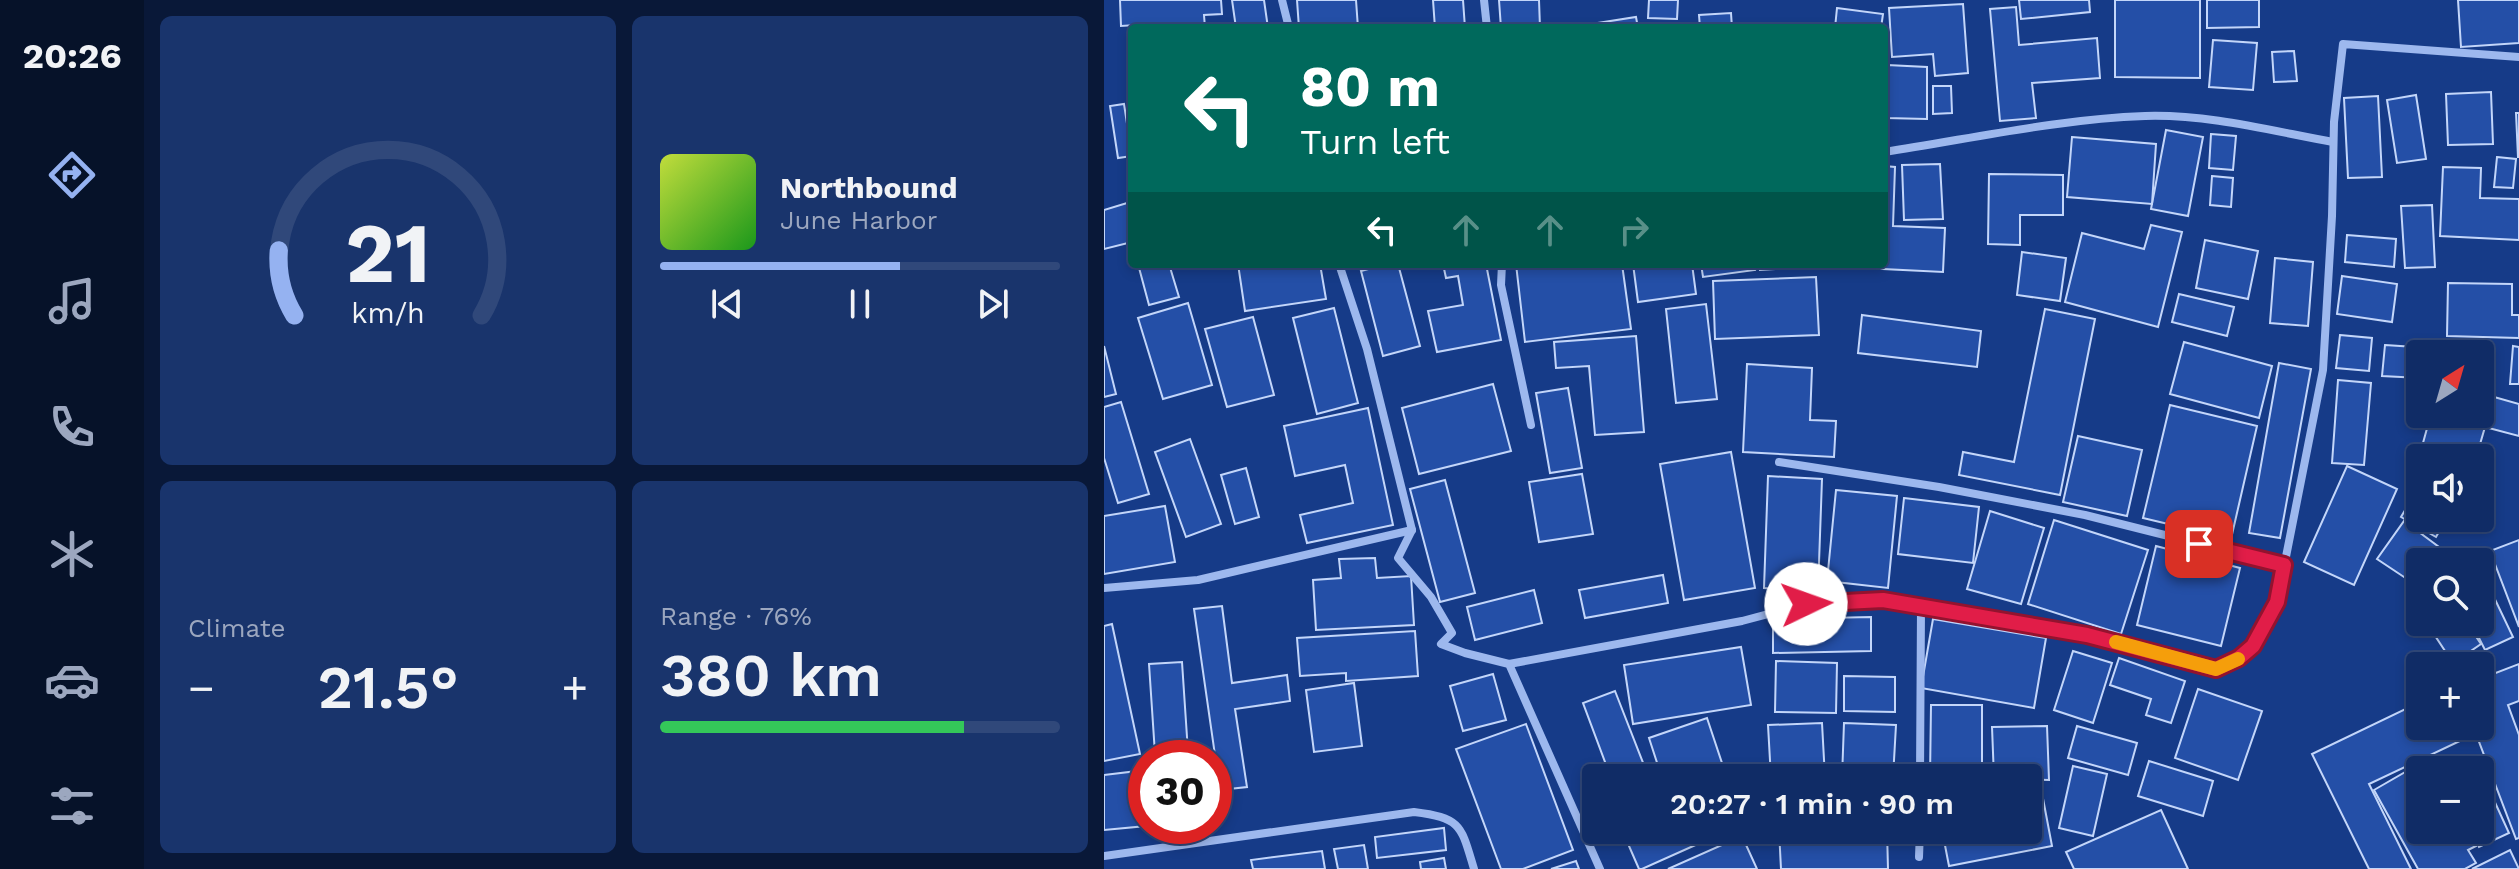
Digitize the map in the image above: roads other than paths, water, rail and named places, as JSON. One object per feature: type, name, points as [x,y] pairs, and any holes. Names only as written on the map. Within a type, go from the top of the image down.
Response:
[{"type":"street","points":[[1282,0],[1288,24]]},
{"type":"street","points":[[1484,0],[1487,24]]},
{"type":"street","points":[[1340,268],[1367,349],[1412,530],[1398,558],[1431,597],[1452,633],[1441,644],[1509,664],[1742,621],[1806,604],[1883,600],[2087,635],[2216,669],[2239,658],[2253,646],[2277,602],[2323,370],[2333,142],[2343,44],[2519,57]]},
{"type":"street","points":[[1888,151],[2056,125],[2146,116],[2218,121],[2333,142]]},
{"type":"street","points":[[1502,268],[1501,285],[1531,425]]},
{"type":"street","points":[[1779,462],[1939,487],[2085,515],[2284,565]]},
{"type":"street","points":[[1104,588],[1198,580],[1412,530]]},
{"type":"street","points":[[1920,764],[1921,607]]},
{"type":"street","points":[[1509,664],[1600,869]]},
{"type":"street","points":[[1104,856],[1414,812],[1443,816],[1462,830],[1474,869]]},
{"type":"street","points":[[1919,844],[1919,857]]}]
